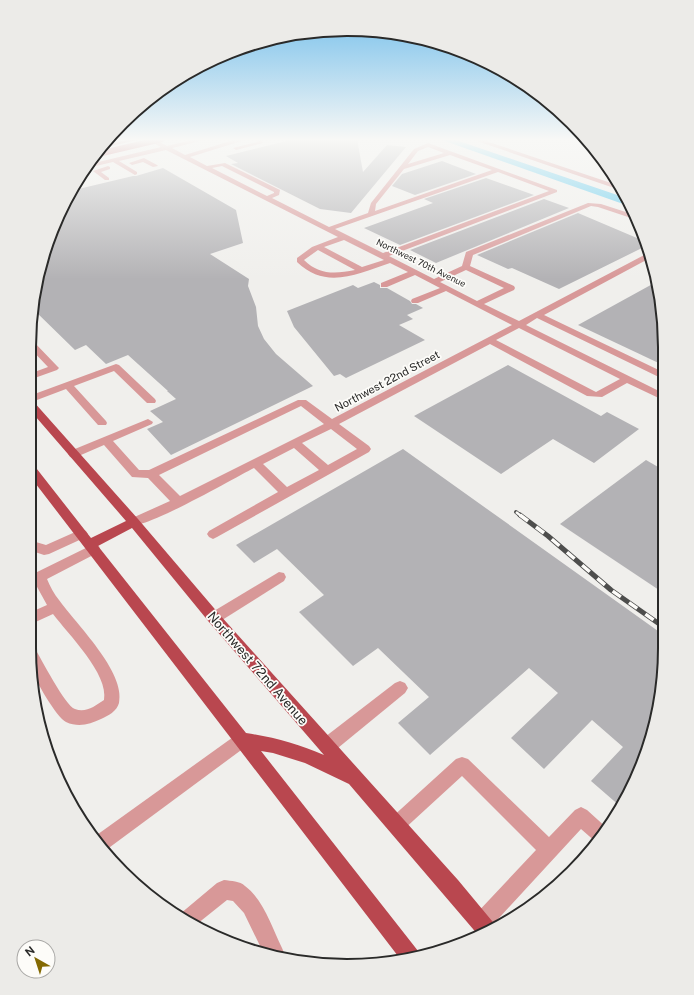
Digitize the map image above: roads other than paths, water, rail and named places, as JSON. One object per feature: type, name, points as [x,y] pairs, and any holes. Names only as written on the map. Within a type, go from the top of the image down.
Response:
[{"type":"main road","name":"Northwest 72nd Avenue","points":[[36,409],[134,522],[214,618],[396,824],[484,927]]},
{"type":"main road","points":[[36,476],[408,953]]},
{"type":"main road","points":[[89,542],[134,522]]},
{"type":"main road","points":[[242,740],[273,745],[308,756],[355,778]]},
{"type":"street","name":"Northwest 70th Avenue","points":[[241,185],[479,303],[658,394]]},
{"type":"street","points":[[266,198],[277,194],[278,191],[267,185]]},
{"type":"street","points":[[371,214],[373,204],[387,185]]},
{"type":"street","points":[[329,229],[453,185]]},
{"type":"street","points":[[344,236],[318,247],[304,255],[300,260],[305,267],[318,274],[329,276],[340,276],[361,270],[387,258],[555,191],[540,185]]},
{"type":"street","points":[[466,267],[469,254],[590,204],[599,205],[629,215]]},
{"type":"street","points":[[318,247],[361,270]]},
{"type":"street","name":"Northwest 22nd Street","points":[[134,522],[178,502],[331,425],[644,258]]},
{"type":"street","points":[[435,281],[466,267],[511,288],[479,303]]},
{"type":"street","points":[[384,285],[416,272]]},
{"type":"street","points":[[415,301],[447,288]]},
{"type":"street","points":[[537,315],[658,374]]},
{"type":"street","points":[[489,340],[591,394],[598,395],[627,379]]},
{"type":"street","points":[[36,349],[54,368],[36,374]]},
{"type":"street","points":[[36,398],[116,367],[151,401]]},
{"type":"street","points":[[68,385],[102,423]]},
{"type":"street","points":[[106,440],[136,474],[151,474],[302,402],[365,449],[213,534]]},
{"type":"street","points":[[74,454],[148,422]]},
{"type":"street","points":[[295,443],[327,470]]},
{"type":"street","points":[[255,463],[286,493]]},
{"type":"street","points":[[151,474],[178,502]]},
{"type":"street","points":[[36,547],[44,550],[89,542]]},
{"type":"street","points":[[36,579],[89,542]]},
{"type":"street","points":[[214,618],[279,578]]},
{"type":"street","points":[[36,582],[76,632],[102,669],[109,682],[112,693],[111,704],[98,713],[86,718],[70,716],[60,706],[37,665]]},
{"type":"street","points":[[36,616],[56,607]]},
{"type":"street","points":[[327,746],[400,688]]},
{"type":"street","points":[[104,841],[242,740]]},
{"type":"street","points":[[396,824],[462,764],[548,850]]},
{"type":"street","points":[[487,926],[548,850],[581,816],[598,832]]},
{"type":"street","points":[[191,917],[224,890],[238,892],[251,906],[272,949]]},
{"type":"waterway","points":[[579,185],[621,200]]},
{"type":"railway","points":[[516,512],[521,516]]},
{"type":"railway","points":[[520,515],[548,536],[611,590],[658,623]]}]
